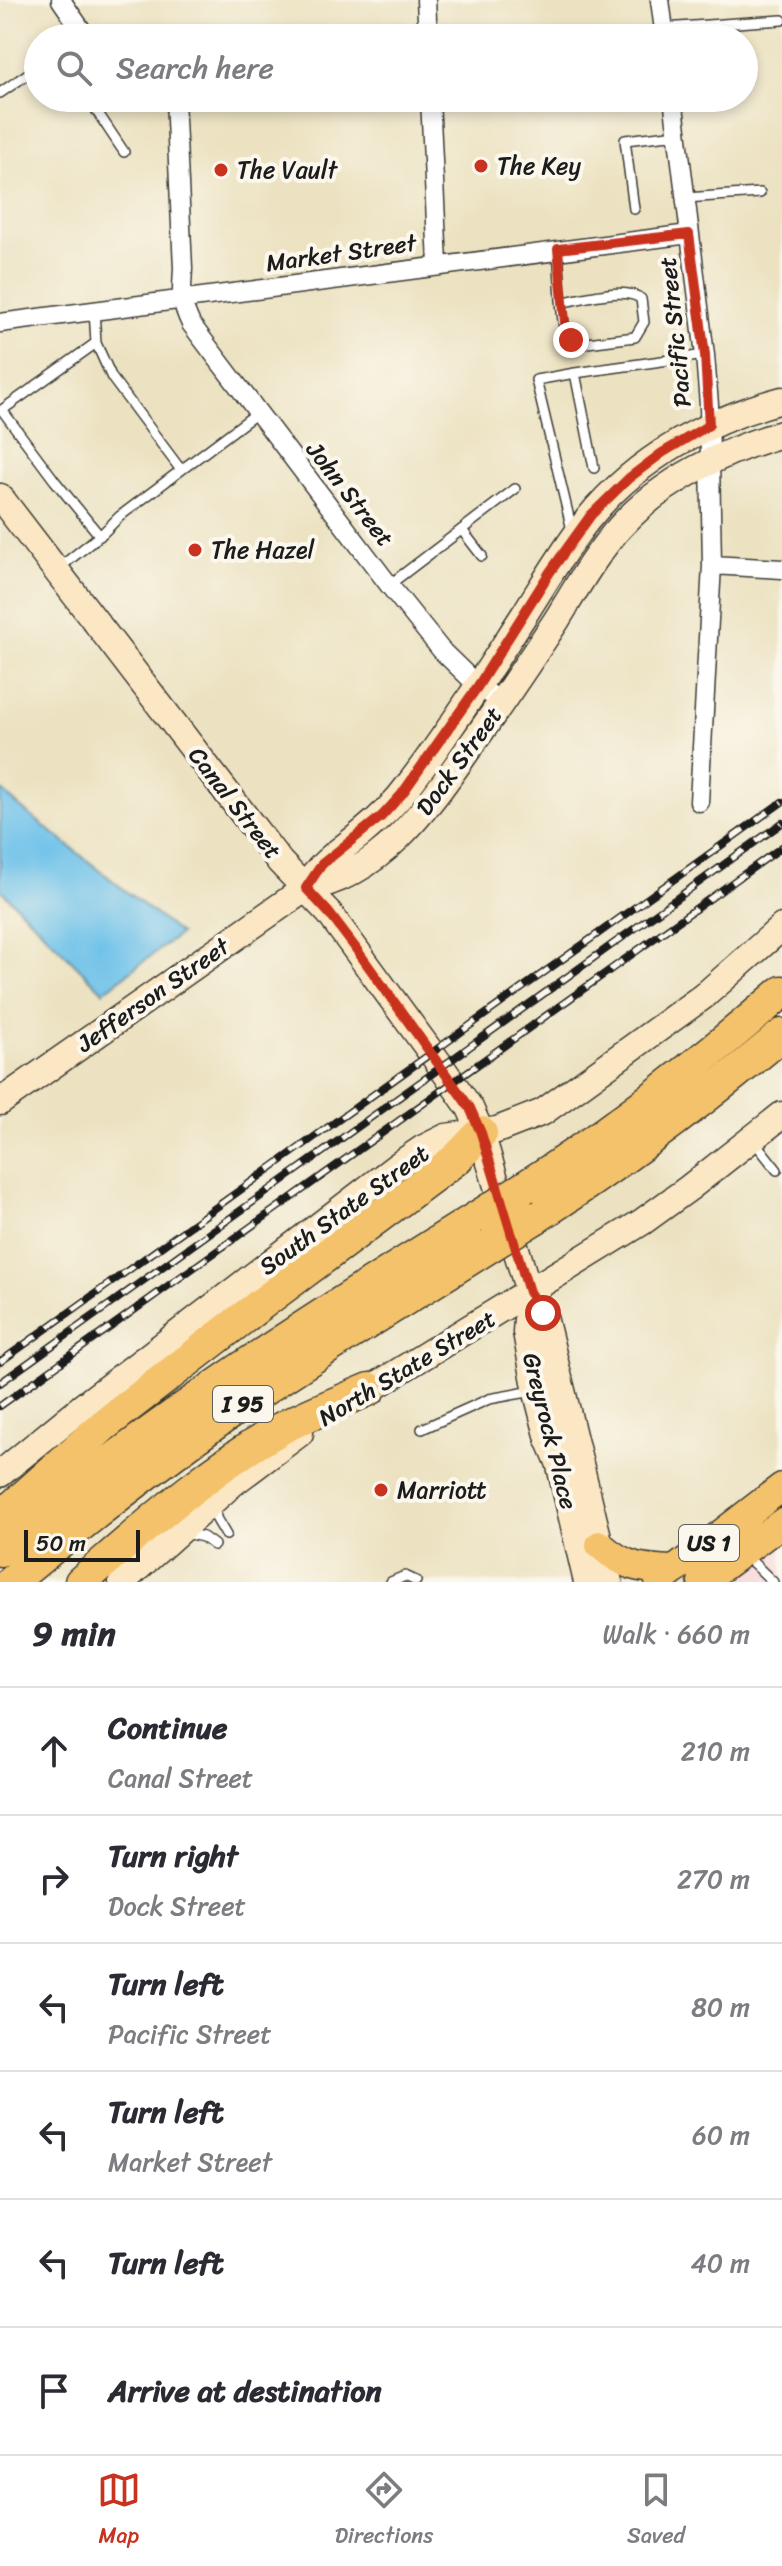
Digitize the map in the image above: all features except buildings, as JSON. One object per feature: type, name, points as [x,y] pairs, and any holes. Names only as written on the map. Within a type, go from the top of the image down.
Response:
[{"type":"highway","name":"I 95","points":[[0,1550],[104,1466],[208,1390],[303,1325],[591,1143],[661,1093],[782,992]]},
{"type":"highway","name":"I 95","points":[[11,1582],[94,1513],[232,1412],[625,1158],[683,1116],[782,1035]]},
{"type":"highway","points":[[0,1518],[104,1425],[456,1159],[481,1133]]},
{"type":"highway","points":[[81,1582],[207,1476],[281,1428],[370,1389]]},
{"type":"main road","name":"US 1","points":[[667,1576],[782,1487]]},
{"type":"main road","name":"US 1","points":[[702,1582],[782,1523]]},
{"type":"main road","points":[[600,1545],[615,1559],[667,1576]]},
{"type":"street","points":[[61,0],[76,24]]},
{"type":"street","points":[[426,0],[427,24]]},
{"type":"street","points":[[660,0],[663,24]]},
{"type":"street","points":[[176,112],[183,268],[181,298]]},
{"type":"street","points":[[431,112],[438,264]]},
{"type":"street","name":"Pacific Street","points":[[675,112],[705,355],[709,425],[712,565],[699,802]]},
{"type":"street","name":"Market Street","points":[[0,323],[438,264],[689,234]]},
{"type":"street","name":"John Street","points":[[181,298],[196,332],[389,585],[442,651],[478,686],[502,702]]},
{"type":"street","name":"Dock Street","points":[[306,888],[322,864],[396,801],[478,686],[591,515],[629,478],[662,453],[709,425],[739,412],[782,400]]},
{"type":"street","name":"Dock Street","points":[[306,888],[329,885],[344,878],[409,829],[433,801],[502,702],[601,552],[636,511],[709,463],[749,444],[782,434]]},
{"type":"street","name":"Canal Street","points":[[0,497],[280,862],[329,913],[470,1108],[481,1133],[529,1292]]},
{"type":"street","points":[[712,565],[782,569]]},
{"type":"street","name":"Jefferson Street","points":[[0,1102],[306,888]]},
{"type":"street","name":"South State Street","points":[[0,1474],[82,1407],[397,1166],[446,1137],[481,1133],[523,1122],[560,1101],[715,987],[782,927]]},
{"type":"street","name":"North State Street","points":[[122,1582],[279,1447],[667,1205],[782,1115]]},
{"type":"street","name":"Greyrock Place","points":[[529,1292],[526,1332],[537,1390],[549,1439],[559,1462],[587,1582]]},
{"type":"street","name":"Greyrock Place","points":[[529,1292],[545,1318],[609,1582]]},
{"type":"lane","points":[[746,24],[782,20]]},
{"type":"lane","points":[[0,93],[24,77]]},
{"type":"lane","points":[[97,112],[124,152]]},
{"type":"lane","points":[[634,209],[625,140],[678,134]]},
{"type":"lane","points":[[685,198],[760,193]]},
{"type":"lane","points":[[558,249],[563,302],[566,333],[571,340],[579,344],[635,337],[644,322],[641,299],[635,293],[563,302]]},
{"type":"lane","points":[[94,310],[96,343],[112,378],[181,470]]},
{"type":"lane","points":[[96,343],[2,410],[100,536]]},
{"type":"lane","points":[[574,537],[536,380],[705,355]]},
{"type":"lane","points":[[575,373],[594,468]]},
{"type":"lane","points":[[56,570],[120,516],[257,413]]},
{"type":"lane","points":[[389,585],[515,489]]},
{"type":"lane","points":[[462,530],[482,556]]},
{"type":"lane","points":[[752,1138],[777,1170]]},
{"type":"lane","points":[[422,1429],[489,1399],[537,1390]]},
{"type":"lane","points":[[215,1499],[216,1518],[226,1535]]},
{"type":"lane","points":[[177,1533],[203,1537],[214,1545]]},
{"type":"lane","points":[[742,1551],[773,1582]]},
{"type":"lane","points":[[391,1582],[405,1576],[416,1581]]},
{"type":"shaded area","points":[[782,1538],[782,1582],[721,1582]]},
{"type":"water","points":[[0,789],[180,934],[103,992],[0,889]]},
{"type":"railway","points":[[0,1362],[782,802]]},
{"type":"railway","points":[[0,1383],[782,823]]},
{"type":"railway","points":[[0,1406],[782,847]]},
{"type":"place","name":"The Key","points":[[481,166]]},
{"type":"place","name":"The Vault","points":[[221,170]]},
{"type":"place","name":"The Hazel","points":[[195,550]]},
{"type":"place","name":"Marriott","points":[[381,1490]]},
{"type":"route","points":[[543,1313],[529,1292],[481,1133],[470,1108],[354,946],[306,888],[322,864],[382,816],[416,776],[591,515],[629,478],[662,453],[709,425],[705,355],[689,234],[558,249],[566,333],[571,340]]}]
